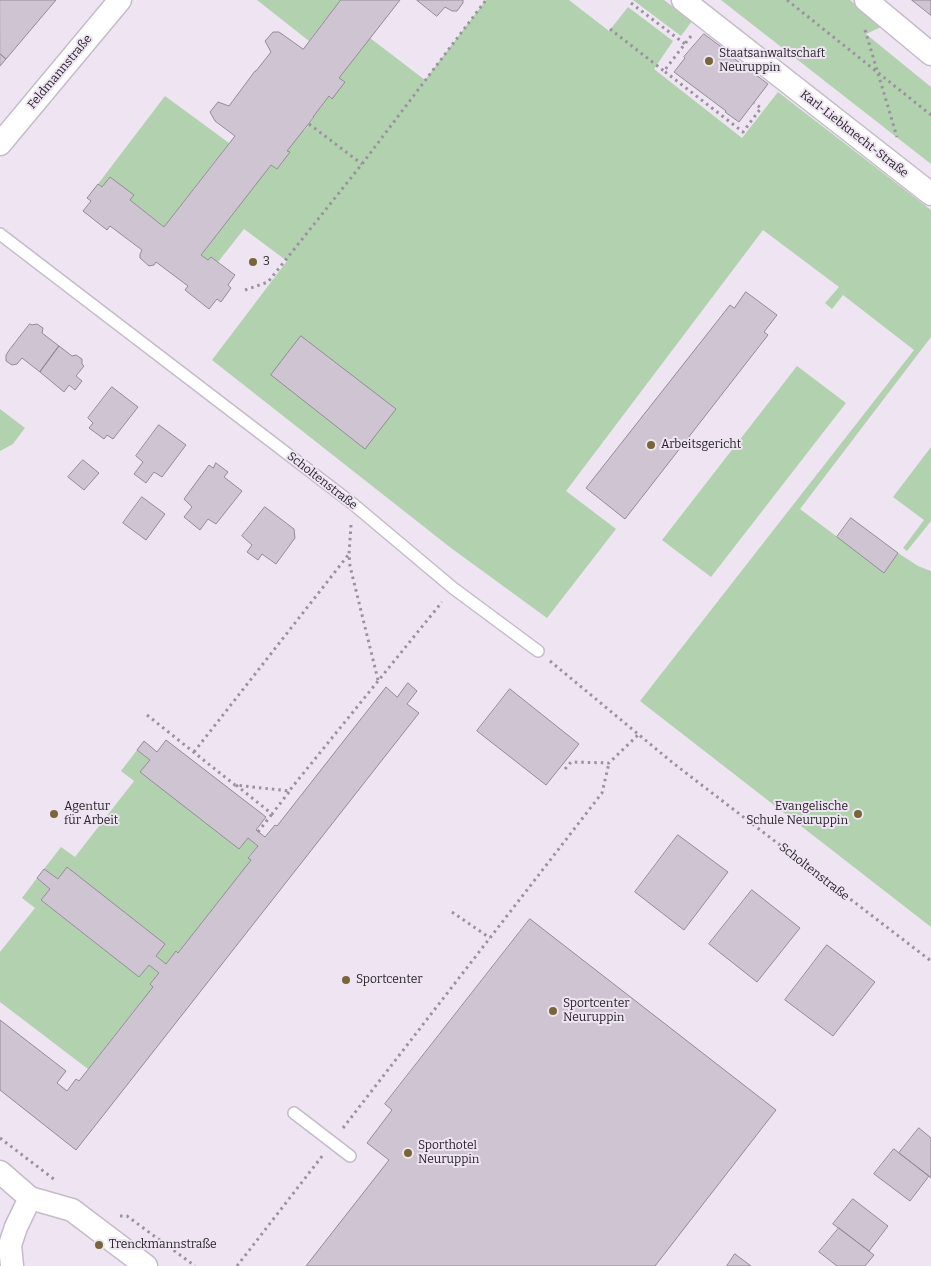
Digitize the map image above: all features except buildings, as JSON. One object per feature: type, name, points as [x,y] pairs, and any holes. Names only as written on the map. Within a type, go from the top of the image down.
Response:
[{"type":"street","name":"Feldmannstraße","points":[[0,144],[120,0]]},
{"type":"street","name":"Karl-Liebknecht-Straße","points":[[683,0],[931,194]]},
{"type":"street","points":[[866,0],[931,54]]},
{"type":"street","points":[[0,1172],[30,1198],[72,1210],[146,1266]]},
{"type":"street","points":[[12,1266],[10,1245],[16,1227],[30,1198]]},
{"type":"lane","name":"Scholtenstraße","points":[[0,234],[353,504],[454,588],[538,651]]},
{"type":"lane","points":[[294,1113],[350,1156]]},
{"type":"path","points":[[245,290],[268,282],[362,164],[486,0]]},
{"type":"path","points":[[787,0],[931,115]]},
{"type":"path","points":[[631,2],[685,44]]},
{"type":"path","points":[[664,71],[706,18]]},
{"type":"path","points":[[864,27],[897,138]]},
{"type":"path","points":[[610,29],[743,132],[761,108],[754,103]]},
{"type":"path","points":[[309,124],[362,164]]},
{"type":"path","points":[[353,504],[349,554],[350,566],[378,680]]},
{"type":"path","points":[[194,752],[349,554]]},
{"type":"path","points":[[258,832],[378,680],[454,588]]},
{"type":"path","points":[[237,1266],[602,793],[609,763],[638,735],[538,651]]},
{"type":"path","points":[[147,715],[272,814]]},
{"type":"path","name":"Scholtenstraße","points":[[638,735],[931,961]]},
{"type":"path","points":[[565,769],[571,762],[609,763]]},
{"type":"path","points":[[235,785],[289,791]]},
{"type":"path","points":[[452,912],[490,938]]},
{"type":"green space","points":[[257,0],[341,0],[309,41]]},
{"type":"green space","points":[[486,0],[569,0],[609,31],[628,7],[673,41],[654,69],[742,138],[778,92],[931,210],[931,337],[800,509],[884,572],[898,553],[918,566],[931,571],[931,927],[640,701],[914,350],[843,295],[832,309],[825,303],[839,287],[763,230],[566,491],[616,529],[547,618],[451,548],[212,360],[287,261],[244,229],[218,262],[211,257],[208,260],[201,255],[271,165],[277,169],[302,130],[304,131],[329,96],[331,98],[344,82],[339,78],[370,38],[425,80]]},
{"type":"green space","points":[[633,0],[664,0],[692,21],[681,36]]},
{"type":"green space","points":[[721,0],[850,0],[881,27],[866,34],[931,87],[931,164]]},
{"type":"green space","points":[[165,96],[229,143],[164,227],[130,200],[133,195],[110,177],[102,187],[98,184]]},
{"type":"green space","points":[[797,366],[846,403],[711,577],[662,540]]},
{"type":"green space","points":[[0,409],[25,428],[13,444],[0,451]]},
{"type":"green space","points":[[931,447],[931,521],[907,551],[903,548],[924,520],[893,497]]},
{"type":"green space","points":[[137,750],[150,760],[141,772],[239,849],[248,838],[258,846],[248,857],[251,860],[178,953],[175,952],[166,964],[156,956],[164,944],[67,868],[58,879],[44,869],[61,847],[75,857],[134,781],[121,771]]},
{"type":"green space","points":[[37,878],[50,889],[41,900],[139,977],[149,965],[159,973],[150,984],[153,987],[88,1069],[0,1002],[0,952],[35,908],[22,898]]},
{"type":"place","name":"Staatsanwaltschaft Neuruppin","points":[[709,61]]},
{"type":"place","name":"3","points":[[253,262]]},
{"type":"place","name":"Arbeitsgericht","points":[[651,445]]},
{"type":"place","name":"Agentur für Arbeit","points":[[54,814]]},
{"type":"place","name":"Evangelische Schule Neuruppin","points":[[858,814]]},
{"type":"place","name":"Sportcenter","points":[[346,980]]},
{"type":"place","name":"Sportcenter Neuruppin","points":[[553,1011]]},
{"type":"place","name":"Sporthotel Neuruppin","points":[[408,1153]]},
{"type":"place","name":"Trenckmannstraße","points":[[99,1245]]}]
